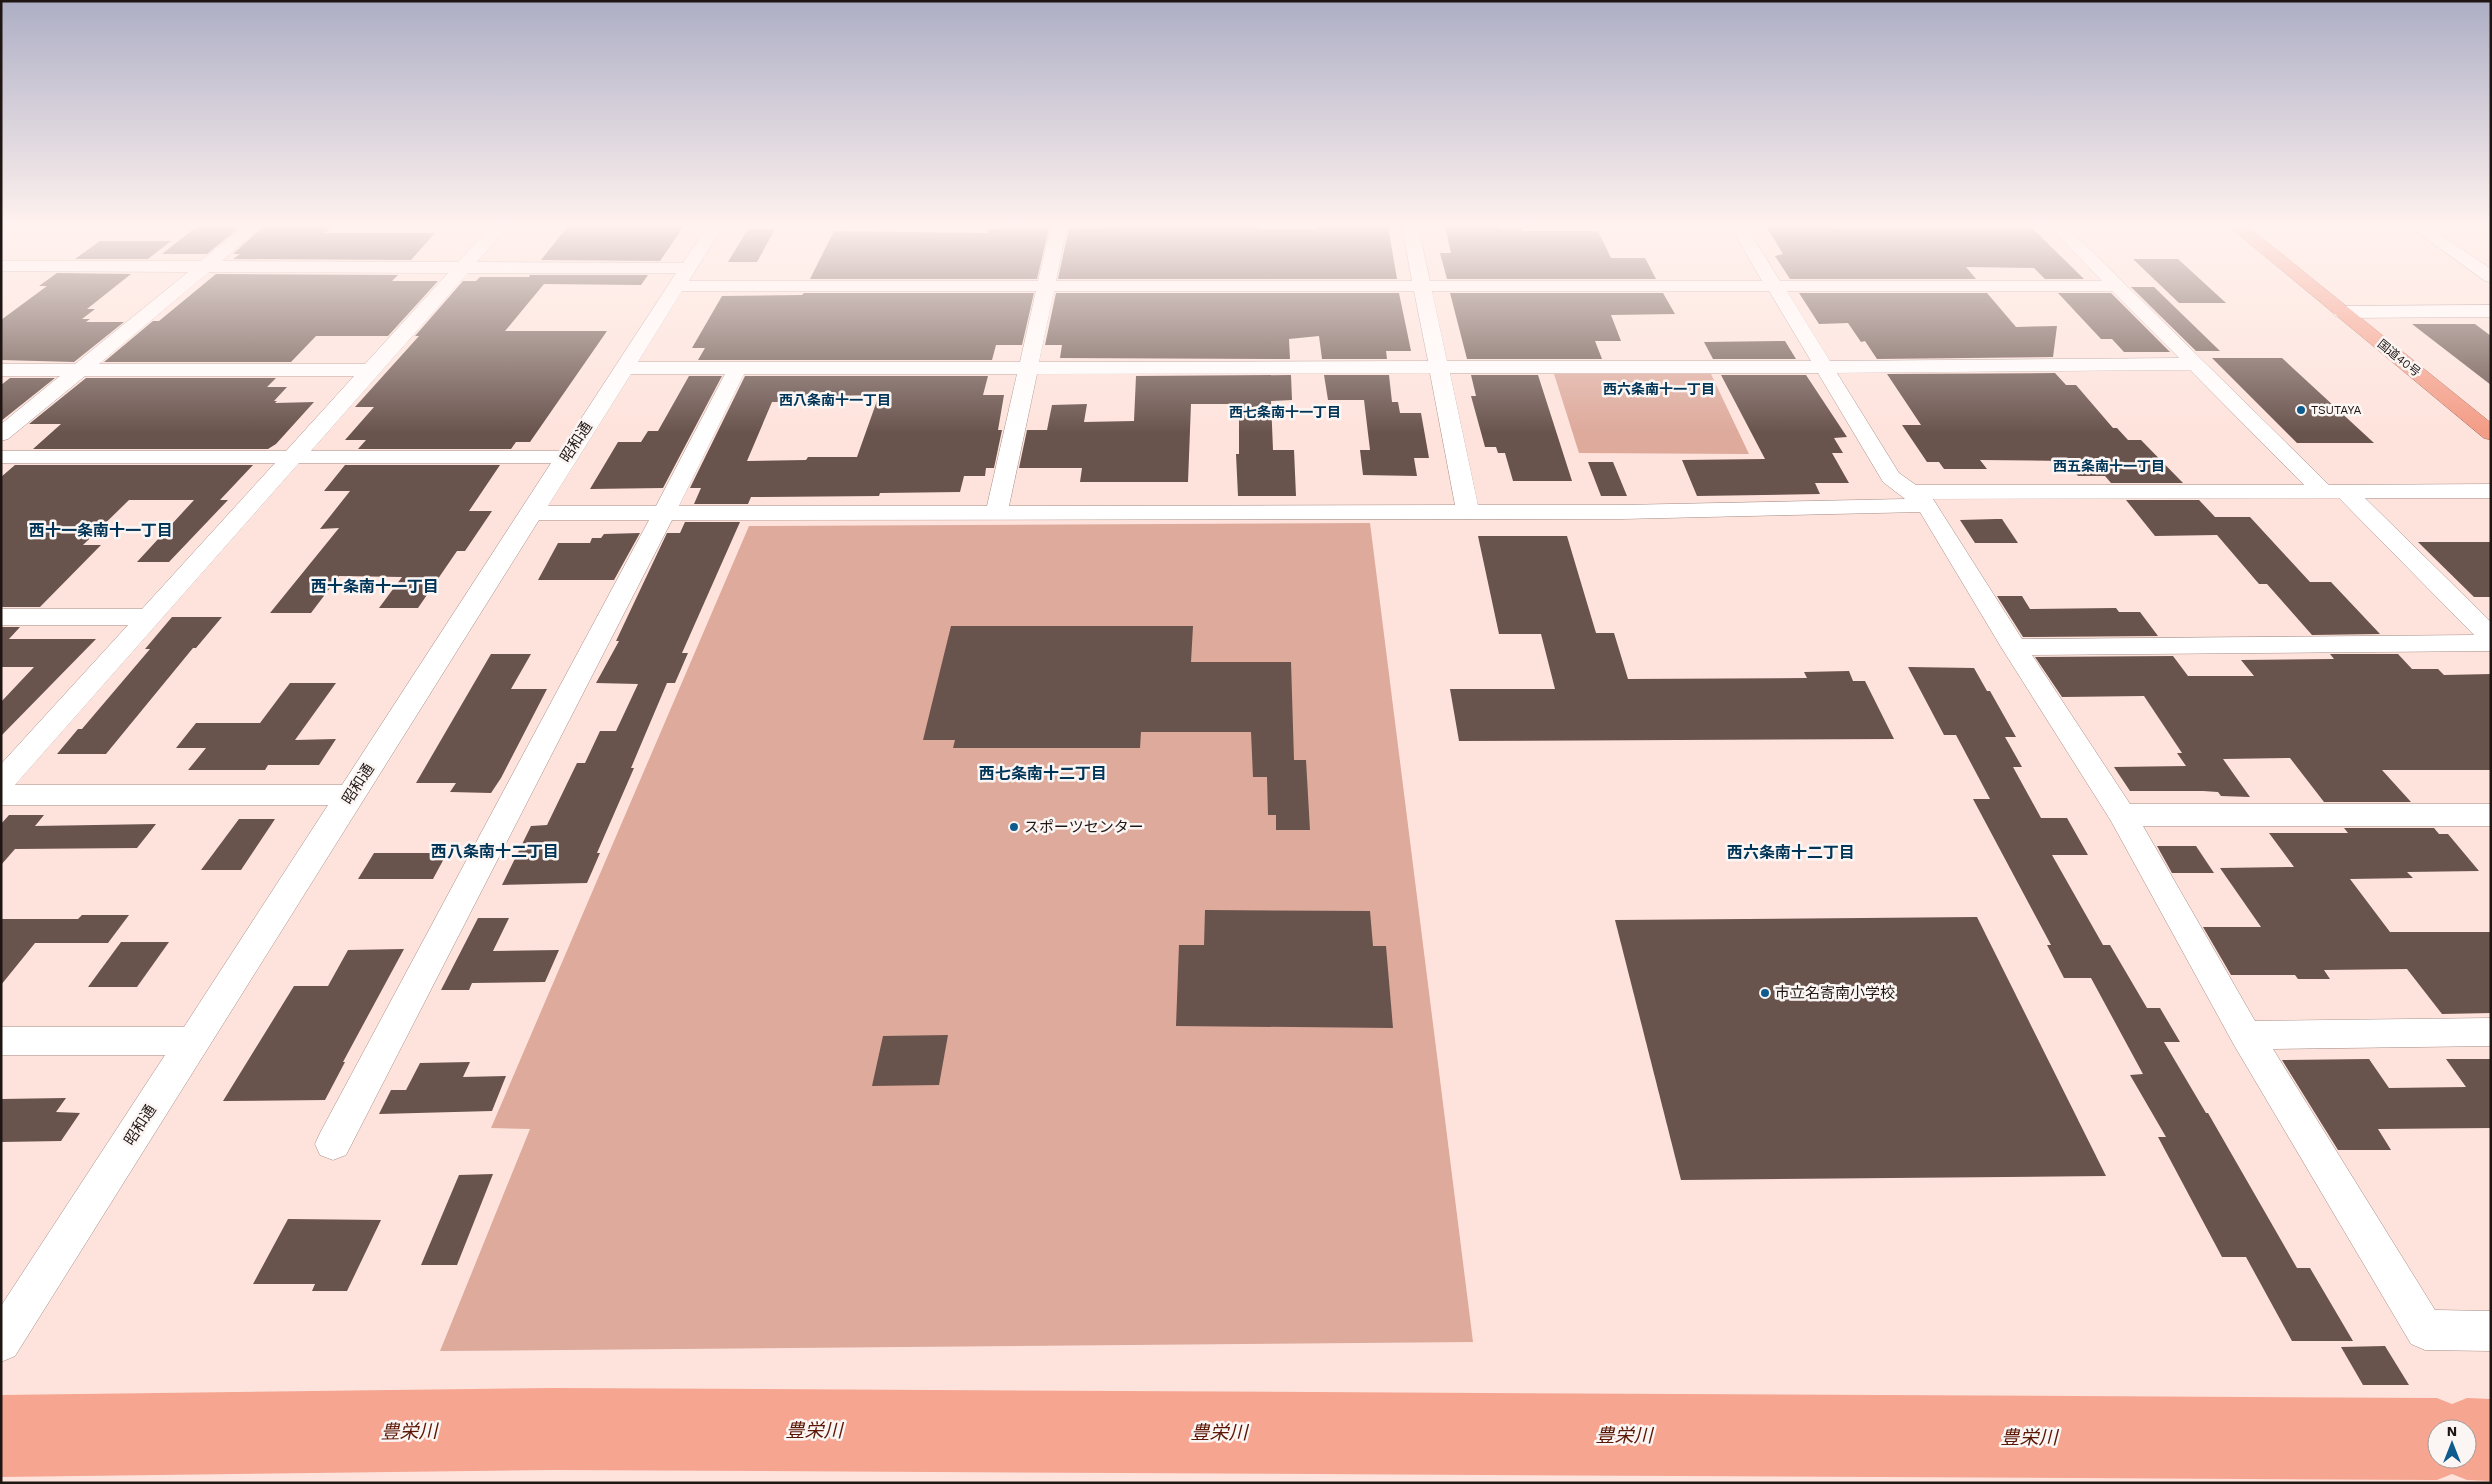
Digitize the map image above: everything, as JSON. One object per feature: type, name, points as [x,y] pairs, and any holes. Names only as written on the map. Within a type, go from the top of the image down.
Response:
[{"type":"highway","name":"国道40号","points":[[2322,295],[2491,434]]},
{"type":"street","points":[[1,435],[170,295]]},
{"type":"street","points":[[1,782],[436,295]]},
{"type":"street","name":"昭和通","points":[[1,1342],[671,295]]},
{"type":"street","points":[[997,511],[1044,295]]},
{"type":"street","points":[[1423,295],[1468,512]]},
{"type":"street","points":[[1781,295],[1891,477],[1918,498],[2122,815],[2246,1035],[2426,1330],[2491,1331]]},
{"type":"street","points":[[2128,295],[2196,364],[2491,637]]},
{"type":"street","points":[[2342,312],[2491,311]]},
{"type":"street","points":[[625,368],[1030,366],[1824,367],[2196,364]]},
{"type":"street","points":[[333,1144],[738,368]]},
{"type":"street","points":[[1,370],[369,370]]},
{"type":"street","points":[[1,457],[567,457]]},
{"type":"street","points":[[531,513],[1663,511],[1918,498],[2334,490],[2491,491]]},
{"type":"street","points":[[1,617],[150,617]]},
{"type":"street","points":[[2014,647],[2491,643]]},
{"type":"street","points":[[1,795],[351,795]]},
{"type":"street","points":[[2122,815],[2491,815]]},
{"type":"street","points":[[2246,1035],[2491,1032]]},
{"type":"street","points":[[1,1042],[194,1041]]},
{"type":"shaded area","points":[[1554,374],[1711,374],[1749,454],[1579,453]]},
{"type":"shaded area","name":"スポーツセンター","points":[[1370,523],[1473,1342],[440,1351],[530,1129],[491,1128],[749,526]]},
{"type":"building","points":[[34,295],[104,295],[87,309],[95,309],[82,319],[90,319],[86,322],[124,322],[74,362],[1,360],[1,320]]},
{"type":"building","points":[[190,295],[425,295],[388,336],[316,336],[291,362],[104,362],[153,321],[159,321]]},
{"type":"building","points":[[451,295],[535,295],[505,331],[607,331],[530,442],[516,442],[511,449],[358,449],[366,440],[345,440],[374,407],[355,407],[419,336],[415,336]]},
{"type":"building","points":[[1033,295],[1022,345],[996,345],[992,360],[698,360],[705,348],[692,348],[722,296]]},
{"type":"building","points":[[1056,295],[1399,295],[1411,351],[1386,351],[1387,359],[1322,359],[1319,336],[1289,339],[1290,359],[1060,358],[1062,345],[1045,345]]},
{"type":"building","points":[[1451,295],[1664,295],[1675,314],[1611,315],[1621,341],[1595,341],[1602,359],[1467,359]]},
{"type":"building","points":[[1800,295],[1989,295],[2016,327],[2057,326],[2053,357],[1877,359],[1865,341],[1861,342],[1848,323],[1819,324]]},
{"type":"building","points":[[2060,295],[2113,295],[2170,352],[2124,352],[2112,339],[2101,339]]},
{"type":"building","points":[[2139,295],[2163,295],[2220,351],[2196,351]]},
{"type":"building","points":[[2171,295],[2218,295],[2226,303],[2179,303]]},
{"type":"building","points":[[2412,324],[2475,324],[2491,336],[2491,385]]},
{"type":"building","points":[[1785,341],[1796,359],[1713,359],[1704,342]]},
{"type":"building","name":"TSUTAYA","points":[[2212,358],[2282,358],[2374,443],[2297,443]]},
{"type":"building","points":[[2055,373],[2066,385],[2076,385],[2113,428],[2117,428],[2128,440],[2141,440],[2183,483],[2111,483],[2105,476],[2078,476],[2067,461],[1980,460],[1987,469],[1944,469],[1939,462],[1927,462],[1902,425],[1921,425],[1887,374]]},
{"type":"building","points":[[1291,375],[1292,400],[1271,401],[1273,450],[1294,450],[1296,496],[1238,496],[1236,454],[1239,454],[1239,404],[1191,404],[1188,482],[1080,482],[1082,468],[1019,468],[1027,430],[1047,430],[1052,405],[1087,404],[1084,422],[1134,421],[1136,376]]},
{"type":"building","points":[[1324,375],[1389,375],[1392,402],[1398,402],[1400,413],[1421,413],[1429,458],[1414,458],[1417,476],[1363,475],[1360,450],[1370,450],[1364,400],[1328,400]]},
{"type":"building","points":[[1471,375],[1538,375],[1572,481],[1513,481],[1505,453],[1498,453],[1496,447],[1485,447],[1471,396],[1476,396]]},
{"type":"building","points":[[1721,375],[1806,375],[1847,437],[1834,438],[1843,453],[1832,453],[1849,483],[1815,483],[1820,494],[1697,496],[1682,460],[1765,459]]},
{"type":"building","points":[[689,376],[722,376],[663,488],[590,489],[618,442],[641,442],[648,431],[658,431]]},
{"type":"building","points":[[745,376],[988,376],[983,395],[1004,395],[998,430],[1002,430],[994,468],[986,468],[985,476],[964,476],[960,492],[880,493],[879,496],[751,497],[748,504],[694,504],[701,488],[690,488]],"holes":[[[879,395],[857,457],[808,457],[806,460],[747,461],[772,402],[819,402],[821,396]]]},
{"type":"building","points":[[10,378],[55,378],[1,421],[1,385]]},
{"type":"building","points":[[86,378],[276,378],[267,387],[287,387],[274,401],[277,401],[275,403],[314,402],[276,444],[268,449],[33,449],[61,424],[29,424]]},
{"type":"building","points":[[1588,462],[1613,462],[1627,496],[1601,496]]},
{"type":"building","points":[[15,465],[253,465],[220,500],[228,500],[169,562],[137,562],[194,500],[129,500],[83,545],[101,545],[40,607],[1,607],[1,477]]},
{"type":"building","points":[[345,465],[500,465],[469,511],[492,511],[465,551],[457,551],[418,608],[379,608],[402,577],[339,576],[311,613],[270,613],[339,528],[320,529],[350,491],[324,491]]},
{"type":"building","points":[[2126,500],[2199,500],[2215,517],[2250,517],[2310,582],[2331,582],[2380,634],[2312,635],[2267,584],[2259,584],[2217,535],[2155,536]]},
{"type":"building","points":[[2002,519],[2018,543],[1975,543],[1960,520]]},
{"type":"building","points":[[685,522],[740,522],[682,653],[688,653],[675,683],[667,683],[631,768],[634,768],[597,853],[600,853],[587,883],[502,885],[531,826],[547,825],[577,763],[585,763],[600,731],[616,731],[638,684],[596,683],[619,641],[616,641],[667,533],[680,533]]},
{"type":"building","points":[[640,533],[614,580],[538,580],[558,543],[590,543],[592,538],[601,538],[604,534]]},
{"type":"building","points":[[1478,536],[1567,536],[1596,633],[1614,633],[1628,679],[1807,678],[1804,672],[1849,671],[1853,681],[1865,681],[1894,739],[1459,741],[1450,689],[1555,689],[1541,634],[1499,634]]},
{"type":"building","points":[[2418,542],[2491,542],[2491,597],[2474,597]]},
{"type":"building","points":[[1997,596],[2022,596],[2030,609],[2116,608],[2119,612],[2140,612],[2158,636],[2023,637]]},
{"type":"building","points":[[172,617],[222,617],[196,648],[193,648],[106,754],[57,754],[78,729],[82,729],[150,649],[145,649]]},
{"type":"building","points":[[951,626],[1193,626],[1191,662],[1291,662],[1294,760],[1306,760],[1310,830],[1276,830],[1276,815],[1268,815],[1267,777],[1253,777],[1251,732],[1141,732],[1140,748],[953,748],[955,740],[923,740]]},
{"type":"building","points":[[1,627],[20,627],[9,639],[96,639],[1,736],[1,702],[34,667],[1,667]]},
{"type":"building","points":[[491,654],[531,654],[511,689],[547,689],[501,778],[491,793],[450,792],[456,783],[416,783]]},
{"type":"building","points":[[2330,654],[2398,654],[2412,669],[2438,669],[2444,675],[2491,674],[2491,770],[2382,770],[2411,802],[2324,802],[2290,758],[2223,759],[2250,797],[2221,796],[2218,792],[2203,791],[2130,791],[2114,767],[2186,766],[2177,753],[2182,753],[2144,696],[2062,697],[2035,657],[2173,656],[2188,676],[2254,676],[2241,660],[2334,659]]},
{"type":"building","points":[[1908,667],[1974,668],[1987,691],[1990,691],[2016,737],[2005,737],[2022,767],[2013,767],[2041,818],[2067,818],[2088,855],[2052,855],[2103,945],[2110,945],[2147,1008],[2160,1008],[2180,1042],[2164,1042],[2206,1113],[2208,1113],[2297,1268],[2310,1268],[2353,1341],[2292,1341],[2246,1257],[2222,1257],[2158,1137],[2166,1137],[2130,1075],[2143,1074],[2091,978],[2064,978],[2047,945],[2051,945],[1973,799],[1990,799],[1956,735],[1944,735]]},
{"type":"building","points":[[290,683],[336,683],[295,740],[336,739],[319,765],[268,765],[265,770],[188,770],[206,748],[176,748],[196,723],[260,723]]},
{"type":"building","points":[[9,815],[44,815],[35,826],[156,824],[137,848],[15,849],[1,865],[1,824]]},
{"type":"building","points":[[239,819],[275,819],[241,870],[201,870]]},
{"type":"building","points":[[2344,828],[2434,828],[2439,834],[2448,834],[2479,871],[2407,872],[2413,878],[2350,879],[2390,932],[2491,932],[2491,1013],[2442,1014],[2407,969],[2324,970],[2330,979],[2298,979],[2295,975],[2231,975],[2203,927],[2261,927],[2220,868],[2294,867],[2269,833],[2348,833]]},
{"type":"building","points":[[2157,846],[2196,846],[2214,873],[2172,873]]},
{"type":"building","points":[[374,853],[447,853],[433,879],[358,879]]},
{"type":"building","points":[[1205,910],[1370,911],[1373,946],[1386,946],[1393,1028],[1176,1026],[1179,945],[1204,945]]},
{"type":"building","points":[[82,915],[129,915],[108,943],[35,943],[1,985],[1,919],[78,919]]},
{"type":"building","points":[[1977,917],[2106,1176],[1681,1180],[1615,920]]},
{"type":"building","points":[[478,918],[509,918],[493,951],[559,950],[545,982],[472,983],[469,990],[441,990]]},
{"type":"building","points":[[121,942],[169,942],[137,987],[88,987]]},
{"type":"building","points":[[404,949],[343,1062],[345,1062],[325,1100],[223,1101],[294,986],[328,986],[348,950]]},
{"type":"building","points":[[948,1035],[939,1085],[872,1086],[883,1036]]},
{"type":"building","points":[[2369,1059],[2389,1088],[2466,1087],[2446,1059],[2491,1059],[2491,1128],[2378,1129],[2391,1150],[2338,1150],[2282,1060]]},
{"type":"building","points":[[470,1062],[463,1077],[506,1076],[492,1111],[379,1114],[391,1090],[406,1090],[420,1063]]},
{"type":"building","points":[[66,1098],[56,1112],[80,1113],[61,1141],[1,1142],[1,1099]]},
{"type":"building","points":[[493,1174],[457,1265],[421,1265],[459,1175]]},
{"type":"building","points":[[288,1219],[381,1220],[347,1291],[312,1291],[315,1284],[253,1284]]},
{"type":"building","points":[[2385,1346],[2409,1385],[2363,1385],[2341,1347]]},
{"type":"waterway","name":"豊栄川","points":[[1,1436],[553,1429],[2427,1439]]},
{"type":"waterway","name":"豊栄川","points":[[2477,1439],[2491,1440]]},
{"type":"place","name":"TSUTAYA","points":[[2301,410]]},
{"type":"place","name":"スポーツセンター","points":[[1014,827]]},
{"type":"place","name":"市立名寄南小学校","points":[[1765,993]]},
{"type":"district","name":"西六条南十一丁目","points":[[1659,389]]},
{"type":"district","name":"西八条南十一丁目","points":[[835,400]]},
{"type":"district","name":"西七条南十一丁目","points":[[1285,412]]},
{"type":"district","name":"西五条南十一丁目","points":[[2109,466]]},
{"type":"district","name":"西十一条南十一丁目","points":[[101,530]]},
{"type":"district","name":"西十条南十一丁目","points":[[375,586]]},
{"type":"district","name":"西七条南十二丁目","points":[[1043,773]]},
{"type":"district","name":"西八条南十二丁目","points":[[495,851]]},
{"type":"district","name":"西六条南十二丁目","points":[[1791,852]]}]
